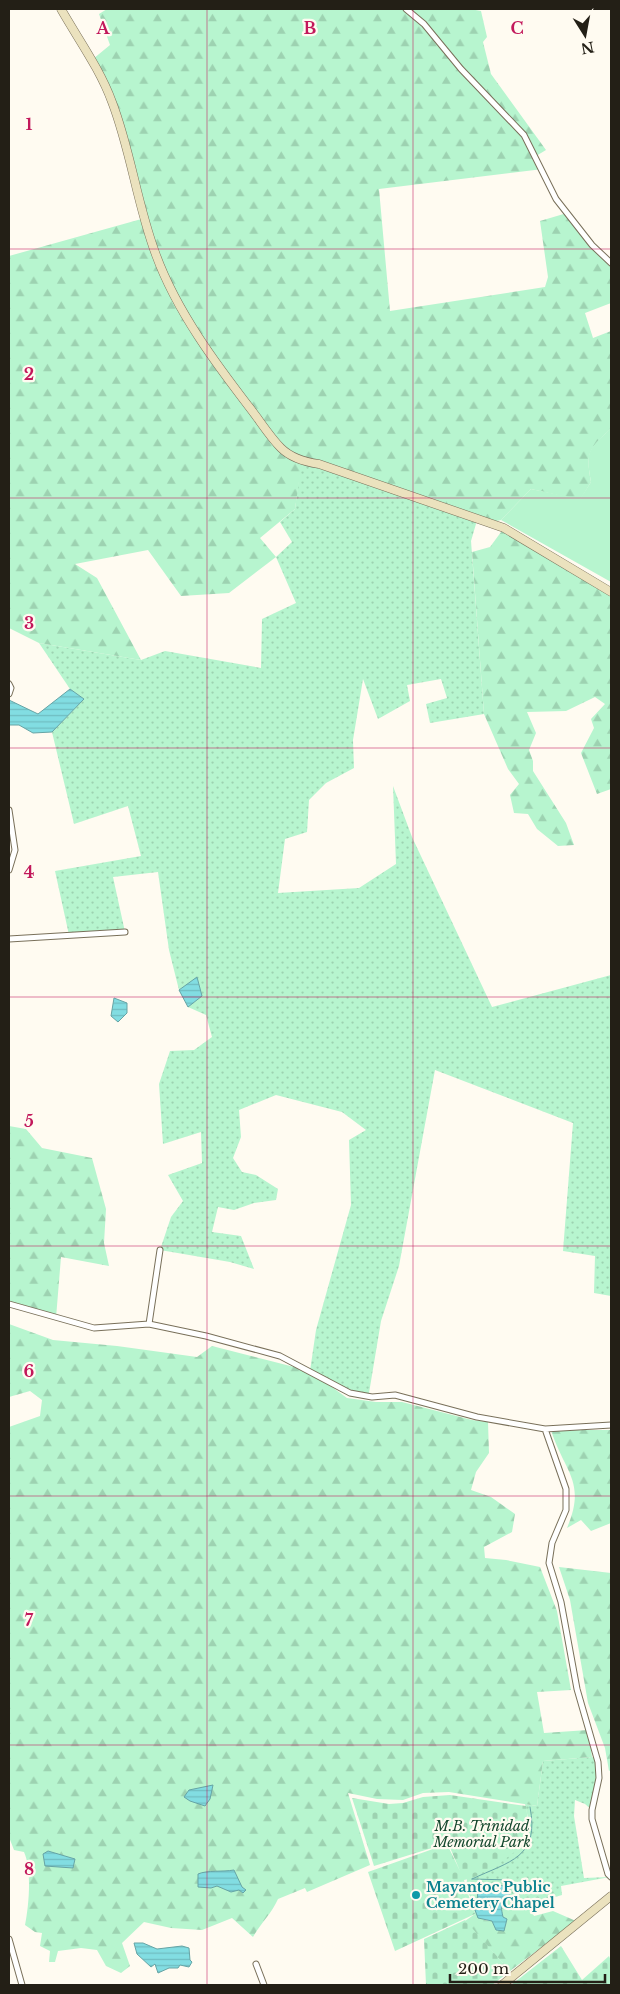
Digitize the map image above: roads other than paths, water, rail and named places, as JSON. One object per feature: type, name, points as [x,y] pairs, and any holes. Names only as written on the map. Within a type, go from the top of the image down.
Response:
[{"type":"main road","points":[[61,9],[103,81],[113,103],[163,274],[182,309],[217,365],[281,449],[301,461],[337,470],[504,528],[611,592]]},
{"type":"main road","points":[[502,1985],[611,1896]]},
{"type":"street","points":[[406,9],[424,24],[461,69],[524,134],[560,204],[592,245],[611,264]]},
{"type":"street","points":[[9,684],[11,688],[9,694]]},
{"type":"street","points":[[9,810],[15,850],[9,870]]},
{"type":"street","points":[[9,939],[125,932]]},
{"type":"street","points":[[149,1324],[160,1250]]},
{"type":"street","points":[[9,1304],[94,1328],[149,1324],[206,1336],[280,1356],[350,1393],[372,1397],[395,1395],[477,1417],[545,1429],[611,1425]]},
{"type":"street","points":[[545,1429],[563,1476],[567,1499],[566,1510],[552,1543],[549,1563],[561,1602],[577,1689],[597,1759],[599,1778],[592,1810],[592,1820],[608,1874],[611,1877]]},
{"type":"street","points":[[9,1940],[22,1985]]},
{"type":"street","points":[[256,1964],[264,1985]]},
{"type":"water","points":[[70,689],[84,699],[52,732],[33,733],[19,725],[9,725],[9,700],[38,714]]},
{"type":"water","points":[[197,977],[202,996],[188,1007],[179,990]]},
{"type":"water","points":[[114,998],[127,1003],[127,1013],[118,1022],[111,1016]]},
{"type":"water","points":[[213,1785],[210,1799],[205,1806],[184,1797],[189,1790]]},
{"type":"water","points":[[48,1851],[75,1859],[73,1868],[45,1866],[43,1854]]},
{"type":"water","points":[[234,1870],[242,1887],[246,1890],[243,1893],[239,1890],[231,1892],[217,1886],[211,1888],[198,1887],[198,1874]]},
{"type":"water","points":[[500,1885],[510,1888],[510,1893],[502,1903],[503,1917],[507,1919],[504,1931],[496,1930],[492,1921],[478,1918],[475,1910],[484,1904],[483,1901],[478,1900],[477,1891]]},
{"type":"water","points":[[134,1943],[143,1943],[157,1949],[182,1946],[189,1948],[190,1960],[192,1962],[189,1967],[180,1965],[178,1968],[169,1968],[158,1973],[155,1964],[151,1967],[137,1954]]},
{"type":"waterway","points":[[472,1879],[510,1862],[526,1847],[532,1824],[530,1807]]},
{"type":"waterway","points":[[472,1879],[510,1880]]},
{"type":"waterway","points":[[510,1883],[510,1888]]},
{"type":"place","name":"Mayantoc Public Cemetery Chapel","points":[[416,1895]]},
{"type":"park label","name":"M.B. Trinidad Memorial Park","points":[[482,1834]]}]
